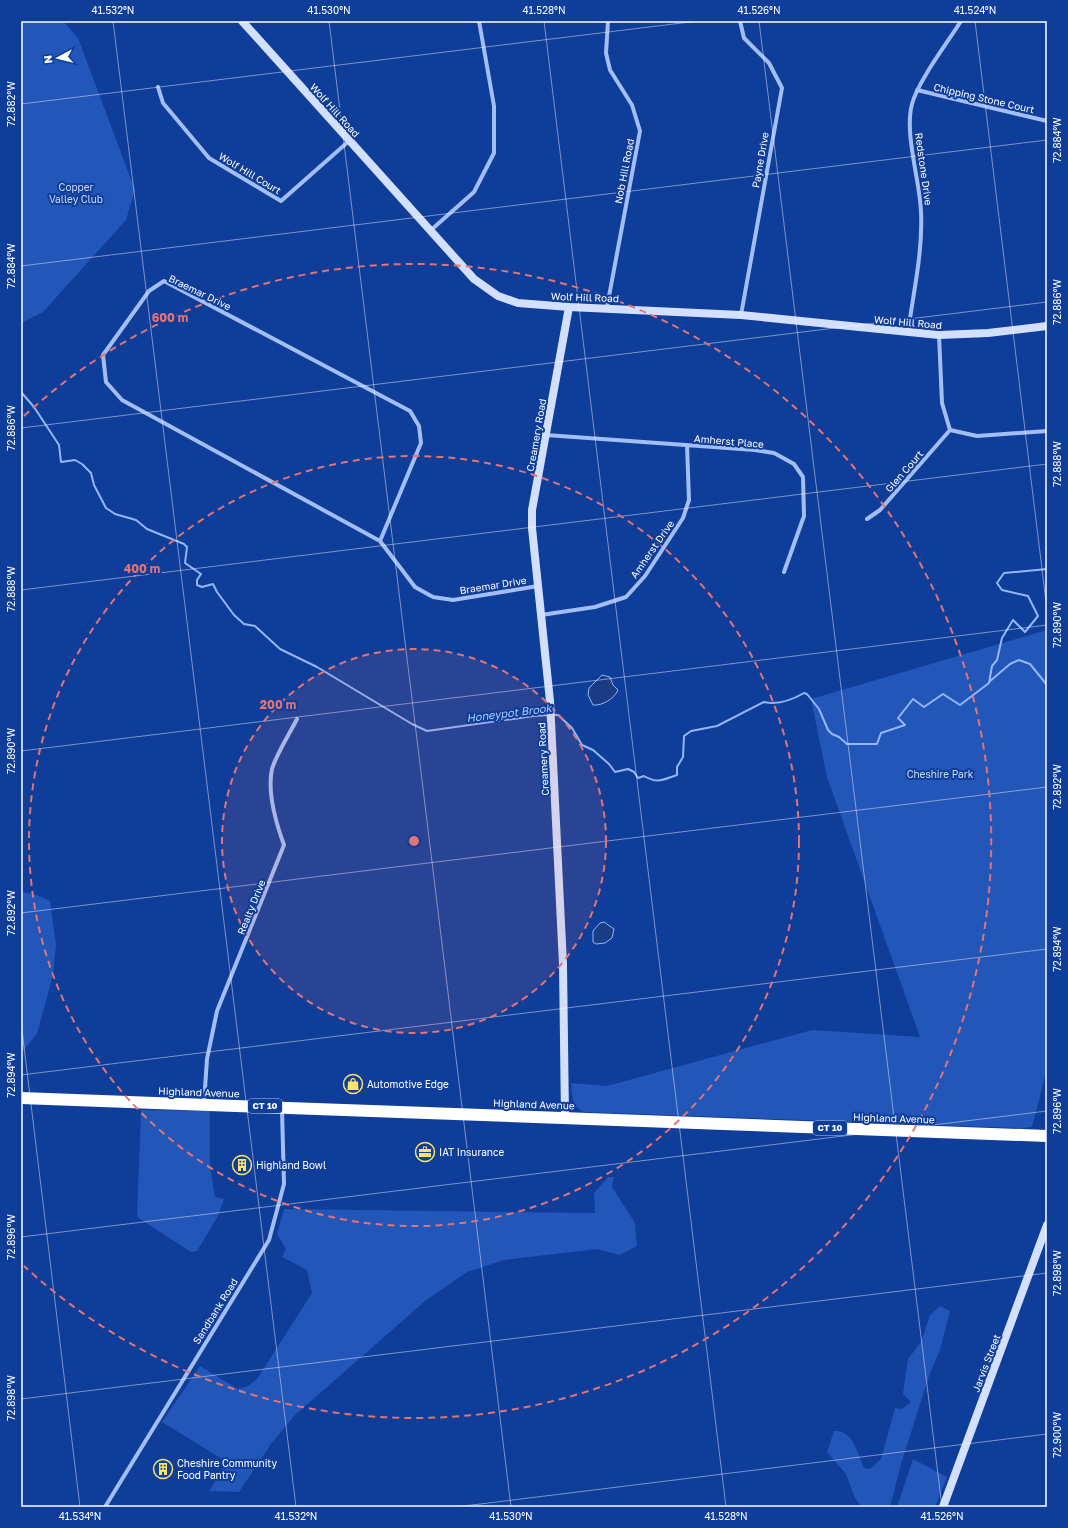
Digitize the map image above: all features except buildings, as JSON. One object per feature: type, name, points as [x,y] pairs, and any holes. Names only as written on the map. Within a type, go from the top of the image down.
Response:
[{"type":"highway","name":"Highland Avenue","points":[[21,1098],[1047,1136]]},
{"type":"street","name":"Wolf Hill Road","points":[[242,21],[349,141],[432,230],[474,279],[498,296],[518,303],[569,307],[607,307],[740,315],[939,335],[988,333],[1047,326]]},
{"type":"street","points":[[432,230],[474,192],[494,153],[494,106],[479,21]]},
{"type":"street","name":"Nob Hill Road","points":[[607,307],[640,131],[632,105],[610,70],[606,53],[608,21]]},
{"type":"street","name":"Payne Drive","points":[[740,21],[744,38],[770,63],[782,88],[740,315]]},
{"type":"street","name":"Redstone Drive","points":[[908,333],[921,244],[921,211],[910,122],[912,104],[917,90],[961,21]]},
{"type":"street","name":"Wolf Hill Court","points":[[158,87],[163,103],[210,158],[281,201],[349,141]]},
{"type":"street","name":"Chipping Stone Court","points":[[917,90],[1047,121]]},
{"type":"street","name":"Braemar Drive","points":[[380,541],[421,443],[419,426],[410,411],[164,282],[149,291],[103,355],[106,382],[122,400],[380,541],[415,587],[433,596],[453,600],[538,586]]},
{"type":"street","name":"Creamery Road","points":[[566,1117],[563,964],[551,707],[532,528],[532,510],[569,307]]},
{"type":"street","points":[[939,335],[942,403],[950,430],[977,436],[1047,431]]},
{"type":"street","name":"Glen Court","points":[[867,519],[880,510],[950,430]]},
{"type":"street","name":"Amherst Place","points":[[546,435],[755,450],[774,453],[794,464],[803,476],[804,516],[784,572]]},
{"type":"street","name":"Amherst Drive","points":[[541,615],[595,607],[626,597],[644,576],[683,518],[689,500],[687,445]]},
{"type":"street","name":"Realty Drive","points":[[204,1104],[207,1059],[217,1011],[284,845],[274,816],[272,774],[273,768],[297,719]]},
{"type":"street","name":"Sandbank Road","points":[[104,1507],[269,1240],[284,1184],[282,1107]]},
{"type":"street","name":"Jarvis Street","points":[[942,1507],[1047,1225]]},
{"type":"green space","name":"Copper Valley Club","points":[[21,21],[63,21],[78,38],[135,190],[126,220],[43,312],[21,323]]},
{"type":"green space","name":"Cheshire Park","points":[[1047,630],[1047,1069],[1032,1127],[1021,1128],[584,1112],[580,1110],[573,1100],[571,1083],[607,1086],[812,1030],[920,1037],[827,777],[811,699]]},
{"type":"green space","points":[[21,892],[34,894],[50,901],[56,945],[53,975],[37,1034],[21,1053]]},
{"type":"green space","points":[[141,1110],[210,1111],[210,1166],[215,1197],[224,1199],[218,1216],[197,1251],[191,1252],[137,1217]]},
{"type":"green space","points":[[608,1177],[614,1177],[612,1187],[635,1223],[637,1246],[620,1255],[597,1249],[504,1260],[467,1272],[425,1301],[294,1416],[271,1444],[239,1492],[209,1491],[227,1462],[162,1422],[200,1366],[238,1389],[248,1386],[257,1379],[312,1293],[307,1270],[282,1257],[286,1249],[277,1234],[284,1209],[595,1213],[594,1193]]},
{"type":"green space","points":[[940,1306],[950,1311],[940,1350],[929,1376],[901,1464],[890,1507],[861,1507],[854,1496],[846,1474],[827,1452],[834,1431],[840,1431],[850,1438],[857,1450],[864,1468],[870,1469],[881,1459],[895,1408],[902,1409],[911,1402],[903,1394],[908,1359],[921,1342],[930,1315]]},
{"type":"green space","points":[[913,1459],[947,1477],[935,1507],[897,1507]]},
{"type":"shaded area","points":[[602,675],[610,677],[613,685],[618,690],[614,696],[607,701],[593,705],[588,695],[589,688]]},
{"type":"shaded area","points":[[604,922],[614,929],[612,938],[605,943],[596,944],[593,942],[593,931],[600,923]]},
{"type":"waterway","name":"Honeypot Brook","points":[[21,392],[34,407],[59,445],[61,462],[75,460],[82,464],[91,473],[94,485],[106,508],[115,514],[136,520],[147,529],[184,544],[187,547],[185,563],[201,574],[197,580],[197,585],[202,587],[213,584],[234,615],[244,624],[255,626],[280,649],[317,667],[412,724],[427,731],[549,715]]},
{"type":"waterway","name":"Honeypot Brook","points":[[553,715],[558,715],[572,728],[582,745],[593,750],[609,764],[615,772],[628,769],[634,772],[638,778],[644,776],[657,781],[677,775],[677,767],[683,757],[684,736],[691,731],[717,726],[764,702],[774,703],[785,701],[804,693],[807,694],[819,709],[828,730],[832,734],[839,737],[847,744],[877,744],[881,733],[905,725],[898,718],[913,699],[924,707],[943,694],[960,705],[989,683],[992,666],[997,660],[1002,638],[1013,620],[1025,632],[1038,616],[1028,596],[1002,590],[997,583],[1004,573],[1047,569]]},
{"type":"waterway","points":[[989,682],[1010,664],[1019,660],[1030,664],[1047,685]]},
{"type":"place","name":"Automotive Edge","points":[[353,1084]]},
{"type":"place","name":"IAT Insurance","points":[[425,1152]]},
{"type":"place","name":"Highland Bowl","points":[[242,1165]]},
{"type":"place","name":"Cheshire Community Food Pantry","points":[[163,1469]]}]
